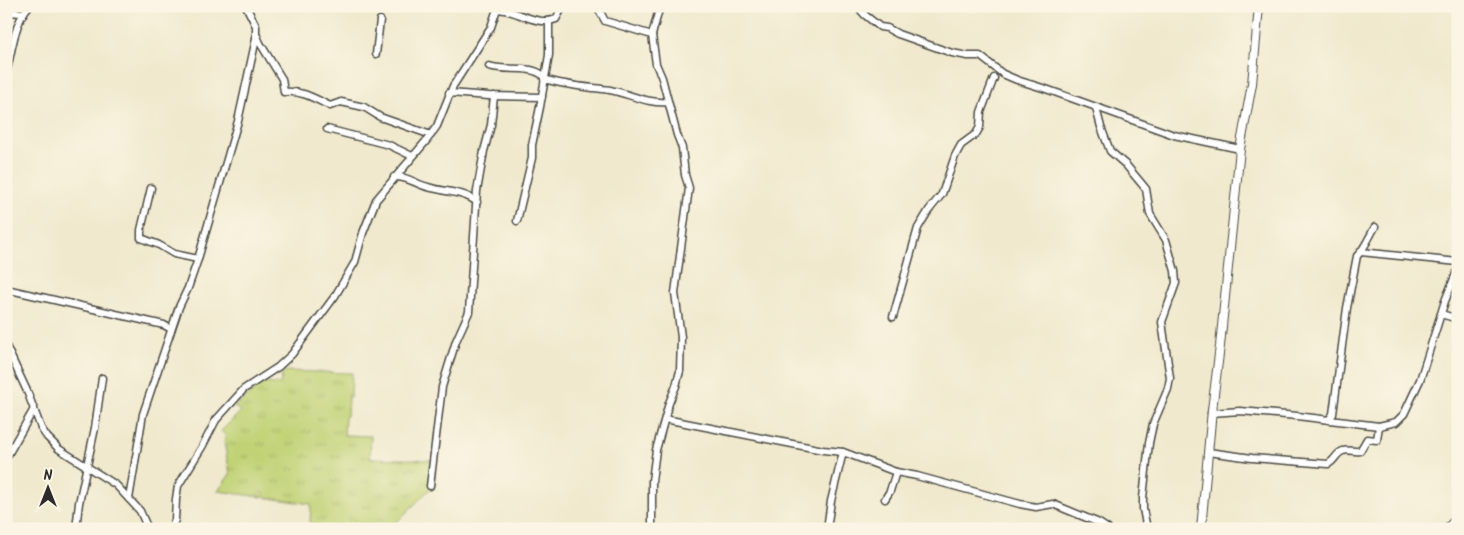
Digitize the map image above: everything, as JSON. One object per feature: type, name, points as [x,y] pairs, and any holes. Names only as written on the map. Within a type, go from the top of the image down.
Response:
[{"type":"street","points":[[6,73],[10,51],[23,13],[30,6]]},
{"type":"street","points":[[129,499],[143,414],[171,328],[198,259],[238,121],[255,47],[256,26],[246,6]]},
{"type":"street","points":[[172,529],[178,486],[216,420],[244,389],[283,363],[308,334],[335,296],[350,271],[373,205],[437,126],[449,93],[491,27],[498,8],[512,11],[537,21],[549,21],[556,19],[563,6]]},
{"type":"street","points":[[597,6],[604,21],[652,35]]},
{"type":"street","points":[[652,529],[653,468],[656,450],[680,371],[681,337],[675,293],[689,188],[684,175],[682,148],[662,78],[656,64],[652,35],[660,6]]},
{"type":"street","points":[[857,6],[880,27],[889,28],[898,34],[952,53],[980,56],[1008,76],[1174,135],[1240,149]]},
{"type":"street","points":[[1202,529],[1211,414],[1220,346],[1240,149],[1252,84],[1259,6]]},
{"type":"street","points":[[6,12],[23,13]]},
{"type":"street","points":[[376,54],[380,20]]},
{"type":"street","points":[[517,221],[532,158],[532,145],[549,55],[549,21]]},
{"type":"street","points":[[256,32],[260,43],[282,79],[284,92],[294,91],[308,95],[330,106],[341,102],[364,107],[380,117],[431,135]]},
{"type":"street","points":[[489,66],[531,70],[539,72],[544,78],[575,87],[610,90],[651,102],[668,102]]},
{"type":"street","points":[[893,317],[918,228],[942,194],[955,156],[961,145],[976,134],[980,127],[981,112],[994,78]]},
{"type":"street","points":[[449,93],[542,97]]},
{"type":"street","points":[[430,486],[442,387],[456,341],[469,312],[480,170],[491,125],[494,96]]},
{"type":"street","points":[[1096,108],[1110,151],[1126,165],[1146,189],[1150,214],[1166,240],[1176,277],[1175,286],[1162,322],[1170,375],[1168,389],[1153,424],[1149,443],[1144,498],[1147,529]]},
{"type":"street","points":[[327,129],[389,145],[412,156]]},
{"type":"street","points":[[394,177],[407,178],[428,187],[467,196],[477,202]]},
{"type":"street","points":[[152,188],[141,230],[141,238],[159,245],[174,254],[198,259]]},
{"type":"street","points":[[1329,420],[1333,414],[1345,316],[1357,256],[1375,227]]},
{"type":"street","points":[[1361,252],[1458,262]]},
{"type":"street","points":[[1211,414],[1240,411],[1379,426],[1396,422],[1404,414],[1420,380],[1441,314],[1458,269]]},
{"type":"street","points":[[6,289],[171,328]]},
{"type":"street","points":[[1441,314],[1458,319]]},
{"type":"street","points":[[6,346],[41,428],[52,443],[116,485],[140,511],[148,529]]},
{"type":"street","points":[[76,529],[102,378]]},
{"type":"street","points":[[7,456],[34,409]]},
{"type":"street","points":[[665,419],[823,450],[843,452],[896,472],[1020,504],[1036,507],[1053,504],[1099,523],[1108,529]]},
{"type":"street","points":[[1208,452],[1252,458],[1328,464],[1333,462],[1339,453],[1344,450],[1360,451],[1367,439],[1377,440],[1379,426]]},
{"type":"street","points":[[827,529],[831,501],[843,452]]},
{"type":"street","points":[[885,498],[890,491],[896,472]]},
{"type":"street","points":[[1447,529],[1458,517]]},
{"type":"green space","points":[[283,371],[352,373],[351,397],[348,397],[344,435],[371,436],[370,458],[432,460],[430,489],[394,525],[380,529],[330,529],[310,523],[311,504],[218,491],[230,474],[224,442],[226,436],[221,431],[241,411],[234,407],[263,383],[280,384]]}]
